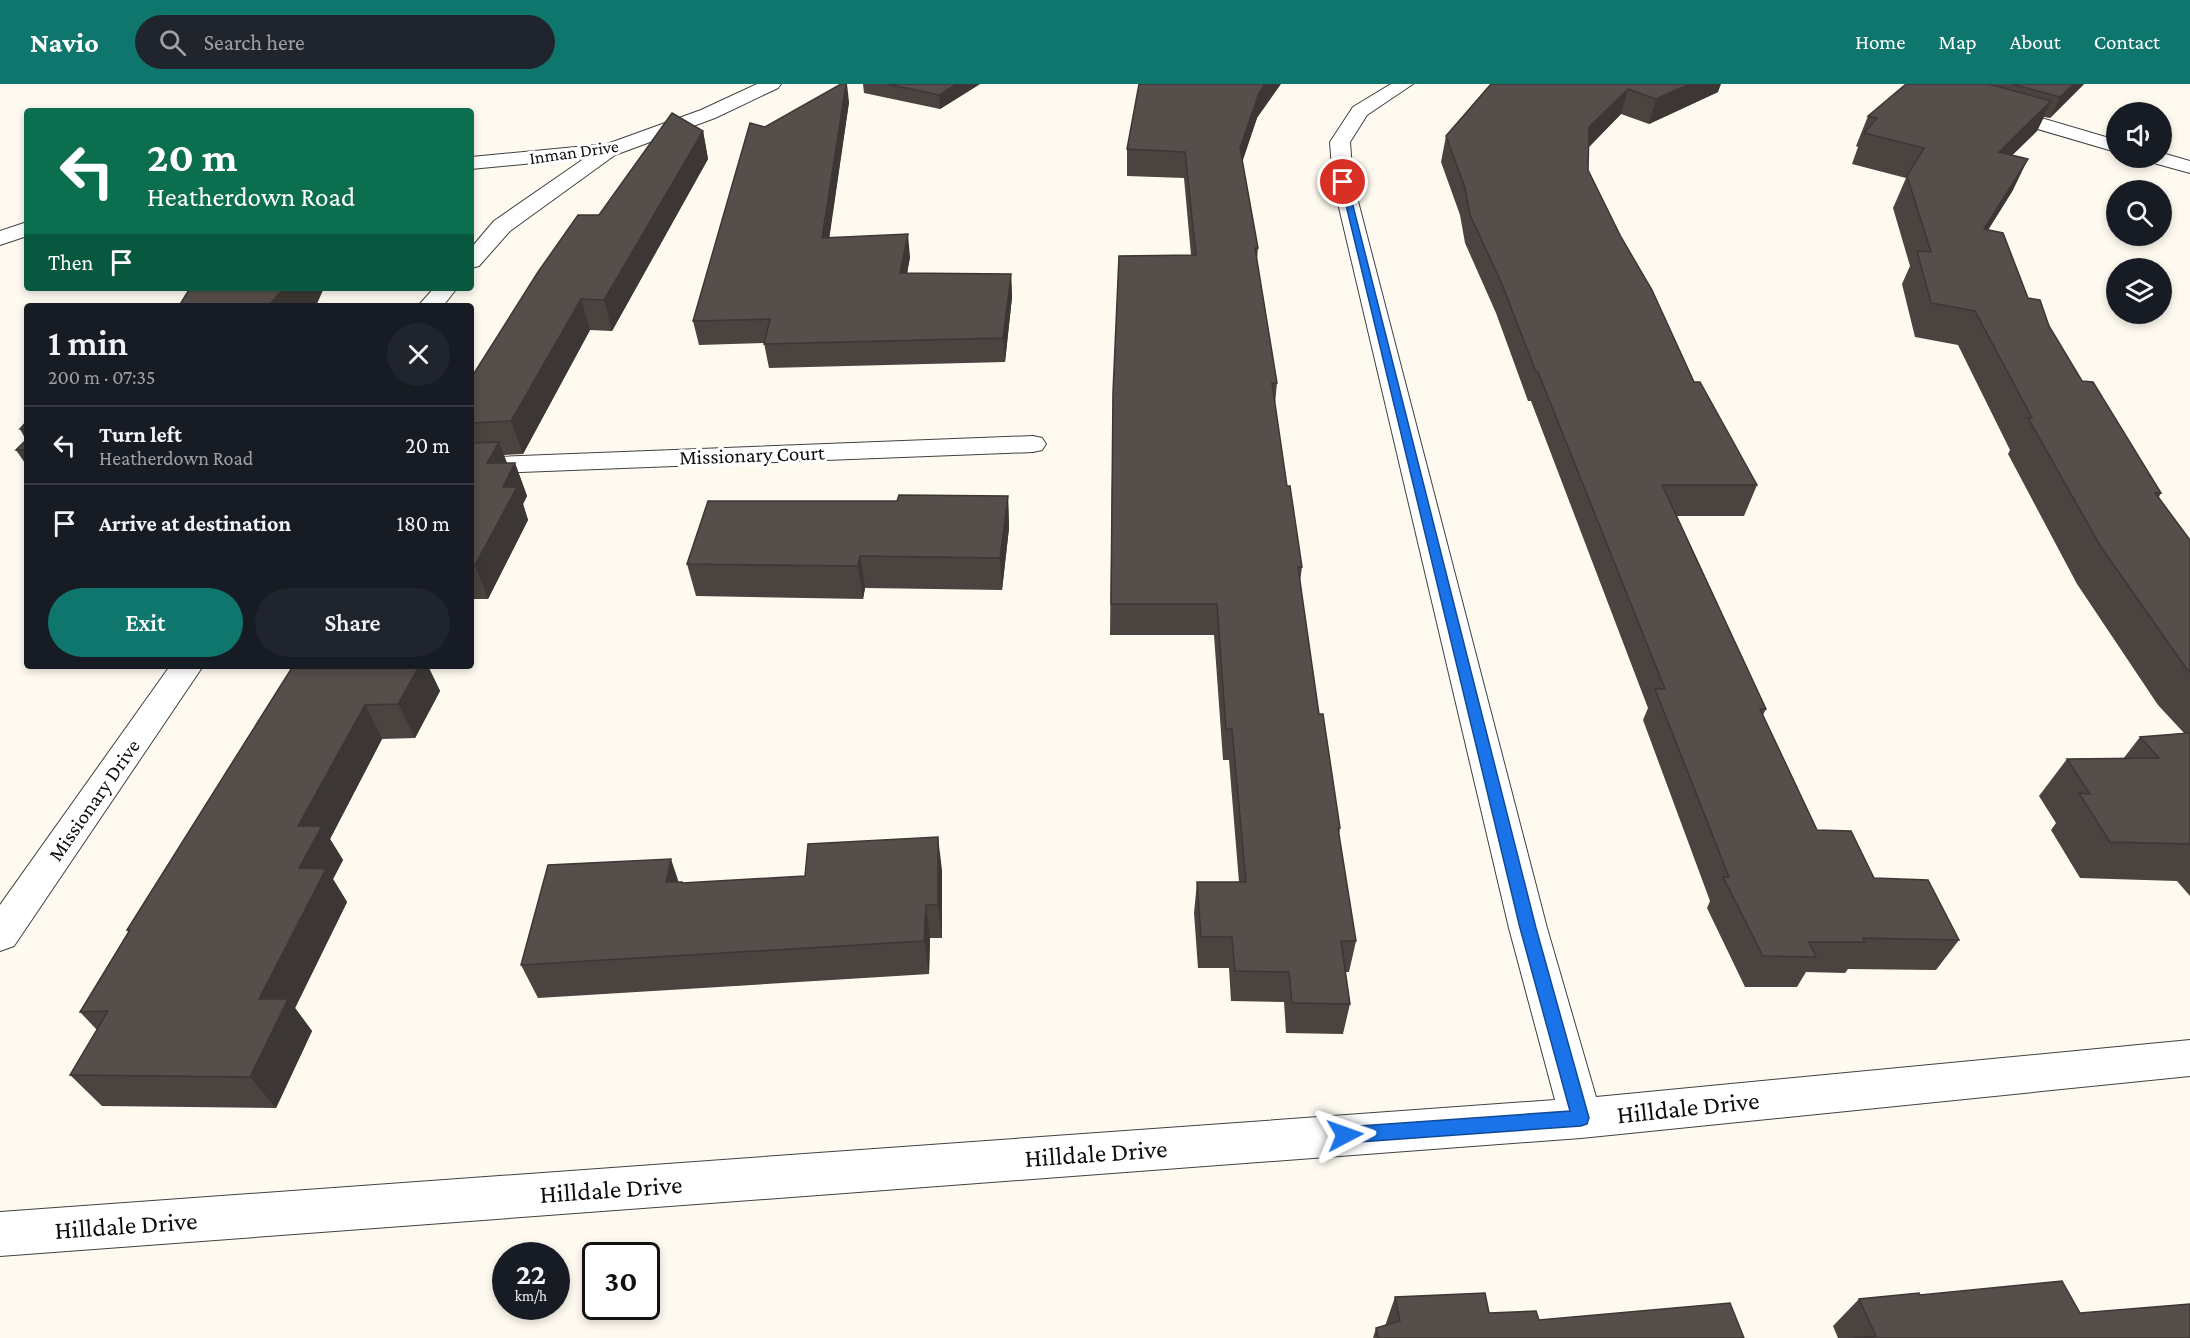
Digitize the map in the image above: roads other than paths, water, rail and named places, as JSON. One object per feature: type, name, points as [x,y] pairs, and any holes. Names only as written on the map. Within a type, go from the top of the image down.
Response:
[{"type":"street","name":"Inman Drive","points":[[474,163],[610,150],[708,114],[772,84]]},
{"type":"street","points":[[1404,84],[1360,111],[1340,141],[1343,182],[1528,928],[1581,1118]]},
{"type":"street","points":[[1981,107],[2106,143]]},
{"type":"street","points":[[474,258],[502,226],[610,150]]},
{"type":"street","points":[[2172,162],[2190,167]]},
{"type":"street","points":[[0,238],[24,229]]},
{"type":"street","points":[[433,303],[443,291]]},
{"type":"street","name":"Missionary Court","points":[[474,466],[1033,444]]},
{"type":"street","name":"Missionary Drive","points":[[0,935],[185,669]]},
{"type":"street","name":"Hilldale Drive","points":[[0,1234],[1581,1118],[2190,1058]]}]
